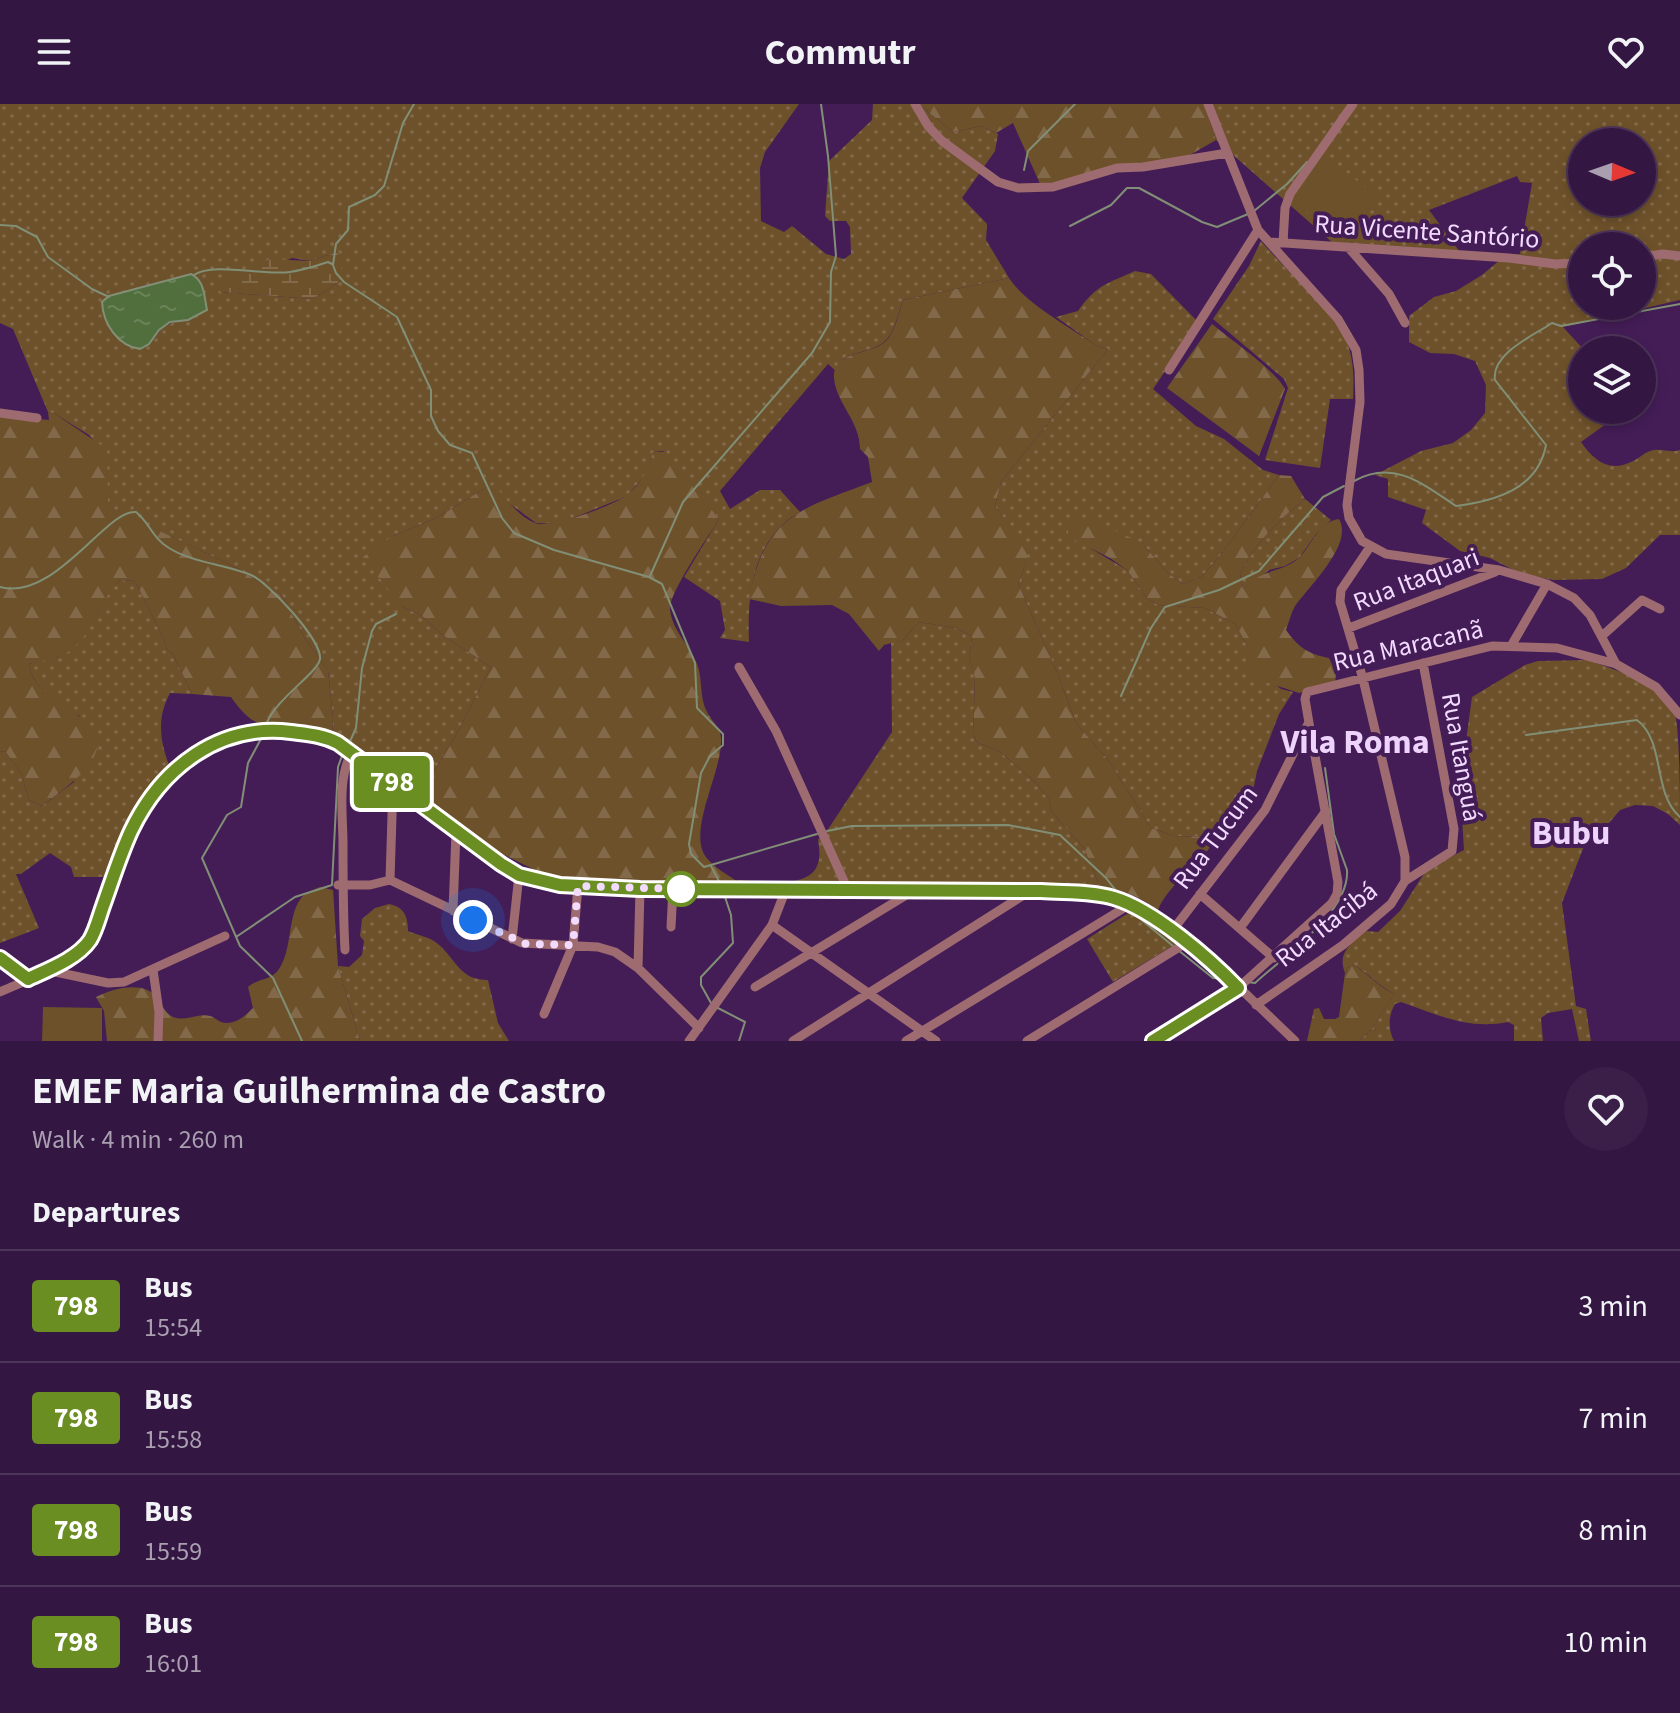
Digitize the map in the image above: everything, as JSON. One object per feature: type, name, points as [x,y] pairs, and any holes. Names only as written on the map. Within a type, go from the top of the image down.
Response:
[{"type":"street","points":[[915,104],[928,126],[942,141],[998,182],[1018,188],[1053,187],[1117,168],[1143,167],[1227,153]]},
{"type":"street","points":[[1208,104],[1258,230],[1338,319],[1356,350],[1361,386],[1347,505],[1355,532],[1370,547],[1402,558],[1499,570],[1547,584],[1582,605],[1616,664]]},
{"type":"street","points":[[1283,243],[1285,208],[1290,194],[1353,104]]},
{"type":"street","points":[[1169,370],[1258,230]]},
{"type":"street","name":"Rua Vicente Santório","points":[[1269,242],[1568,264]]},
{"type":"street","points":[[1348,247],[1389,294],[1405,323]]},
{"type":"street","points":[[1656,255],[1680,256]]},
{"type":"street","points":[[0,413],[37,418]]},
{"type":"street","name":"Rua Itacibá","points":[[1256,1005],[1343,945],[1380,915],[1400,894],[1405,881],[1405,857],[1340,596],[1370,547]]},
{"type":"street","name":"Rua Itaquari","points":[[1349,628],[1499,570]]},
{"type":"street","points":[[1511,646],[1547,584]]},
{"type":"street","points":[[1602,636],[1642,600],[1660,609]]},
{"type":"street","name":"Rua Maracanã","points":[[1309,723],[1305,693],[1492,646],[1572,651],[1616,664],[1656,687],[1680,715]]},
{"type":"street","name":"Rua Itanguá","points":[[1405,881],[1448,855],[1454,842],[1423,663]]},
{"type":"street","points":[[739,667],[776,731],[848,890]]},
{"type":"street","points":[[1153,1041],[1238,988],[1332,903],[1337,894],[1338,882],[1309,723]]},
{"type":"street","name":"Rua Tucum","points":[[1172,931],[1265,810],[1309,723]]},
{"type":"street","points":[[0,992],[46,970],[82,949],[88,942],[131,833],[142,811],[167,776],[192,755],[238,734],[272,730],[322,736],[352,752],[456,832],[519,875],[540,882],[640,889],[1030,891],[1104,896],[1129,905],[1172,931],[1221,970],[1295,1041]]},
{"type":"street","points":[[345,950],[339,885],[345,763],[352,752]]},
{"type":"street","points":[[390,880],[393,783]]},
{"type":"street","points":[[1240,928],[1326,811]]},
{"type":"street","points":[[453,911],[456,832]]},
{"type":"street","points":[[512,939],[519,875]]},
{"type":"street","points":[[339,885],[370,885],[390,880],[526,944],[607,949],[638,968],[699,1028]]},
{"type":"street","points":[[544,1014],[573,945],[578,886]]},
{"type":"street","points":[[638,968],[640,889]]},
{"type":"street","points":[[671,927],[673,889]]},
{"type":"street","points":[[689,1041],[772,925],[786,889]]},
{"type":"street","points":[[755,987],[913,891]]},
{"type":"street","points":[[793,1041],[1030,891]]},
{"type":"street","points":[[1200,894],[1274,958]]},
{"type":"street","points":[[906,1041],[1129,905]]},
{"type":"street","points":[[772,925],[936,1041]]},
{"type":"street","points":[[46,970],[117,984],[225,936]]},
{"type":"street","points":[[1027,1041],[1186,943]]},
{"type":"street","points":[[0,958],[28,979]]},
{"type":"street","points":[[153,970],[159,1012],[158,1041]]},
{"type":"green space","points":[[0,104],[799,104],[765,152],[760,168],[761,221],[784,232],[792,226],[826,254],[844,259],[851,254],[850,227],[846,221],[830,221],[825,216],[829,161],[872,120],[873,104],[918,104],[953,132],[981,126],[998,134],[995,151],[962,198],[987,224],[986,240],[1009,278],[903,300],[888,338],[878,346],[843,359],[836,371],[828,364],[720,491],[730,509],[760,490],[780,490],[800,512],[784,523],[772,537],[756,568],[750,604],[749,642],[720,638],[725,630],[720,601],[684,577],[719,519],[663,451],[653,452],[646,474],[627,496],[559,524],[536,523],[487,487],[436,518],[391,537],[401,606],[422,616],[441,634],[491,667],[456,735],[418,797],[391,777],[332,746],[333,718],[328,670],[305,639],[283,597],[239,569],[107,506],[107,456],[89,435],[48,412],[13,329],[0,323]],"holes":[[[337,252],[342,280],[313,299],[220,292],[292,258],[310,261]],[[191,274],[188,320],[168,325],[154,339],[102,302],[109,296]]]},
{"type":"green space","points":[[918,104],[1204,104],[1216,140],[1183,159],[1041,186],[1013,123],[996,133],[981,126],[953,132]]},
{"type":"green space","points":[[1204,104],[1680,104],[1680,300],[1656,306],[1656,232],[1568,232],[1568,320],[1593,320],[1563,327],[1571,336],[1568,336],[1568,424],[1606,424],[1581,442],[1591,454],[1608,465],[1623,465],[1651,451],[1680,450],[1680,535],[1660,535],[1626,568],[1602,579],[1553,580],[1521,574],[1490,558],[1460,551],[1422,523],[1426,510],[1388,497],[1388,479],[1375,475],[1421,451],[1453,443],[1471,430],[1485,413],[1486,385],[1475,361],[1454,354],[1430,353],[1409,342],[1409,316],[1434,297],[1456,291],[1482,275],[1507,254],[1520,254],[1532,183],[1520,182],[1517,176],[1429,210],[1460,252],[1333,243],[1216,140]]},
{"type":"green space","points":[[1323,154],[1379,198],[1344,242],[1291,200]]},
{"type":"green space","points":[[1261,241],[1332,318],[1349,349],[1353,399],[1330,399],[1320,468],[1265,460],[1288,388],[1284,379],[1213,319],[1249,266]]},
{"type":"green space","points":[[337,252],[341,260],[342,280],[313,299],[220,292],[219,281],[270,259],[310,261]]},
{"type":"green space","points":[[1135,271],[1151,274],[1198,322],[1153,389],[1196,426],[1224,439],[1263,470],[1279,475],[1220,556],[1201,577],[1183,584],[1167,572],[1142,543],[1090,548],[1127,570],[1146,597],[1158,605],[1205,608],[1235,624],[1247,645],[1247,661],[1281,689],[1293,692],[1279,714],[1257,771],[1252,796],[1222,821],[1215,837],[1174,836],[1151,828],[1109,761],[1076,723],[1018,583],[1024,569],[1025,549],[995,506],[1001,482],[1108,349],[1097,346],[1056,317],[1078,311],[1097,290]]},
{"type":"green space","points":[[1009,278],[1050,315],[1097,346],[1108,349],[1001,482],[995,506],[1023,539],[1026,547],[1027,556],[1018,583],[1076,723],[1109,761],[1151,828],[1174,836],[1215,837],[1203,857],[1170,890],[1158,910],[1130,894],[1100,887],[1084,848],[1051,811],[1049,799],[1036,783],[1000,752],[977,742],[973,733],[975,677],[969,659],[972,636],[955,628],[919,622],[903,640],[884,645],[879,651],[849,614],[832,605],[781,606],[749,599],[756,571],[776,532],[806,509],[872,482],[868,457],[860,449],[856,430],[836,387],[835,369],[839,363],[886,341],[903,300]]},
{"type":"green space","points":[[1212,324],[1262,364],[1285,389],[1259,456],[1167,388]]},
{"type":"green space","points":[[48,412],[107,449],[108,506],[239,569],[283,597],[305,639],[328,670],[333,718],[332,746],[303,732],[255,722],[231,697],[192,694],[173,654],[167,650],[135,581],[120,580],[80,642],[57,657],[29,664],[36,682],[81,718],[98,745],[90,764],[67,787],[42,806],[29,800],[21,773],[5,751],[0,752],[0,415],[49,420]]},
{"type":"green space","points":[[653,452],[666,452],[719,519],[682,578],[670,609],[674,624],[697,664],[705,706],[721,738],[701,826],[703,852],[716,867],[745,887],[637,888],[547,876],[488,847],[418,797],[456,735],[491,667],[441,634],[422,616],[401,606],[363,557],[391,537],[436,518],[495,485],[518,512],[535,523],[555,523],[583,515],[621,499],[633,490],[644,475]]},
{"type":"green space","points":[[1279,475],[1291,476],[1305,499],[1277,524],[1253,552],[1240,574],[1243,588],[1246,590],[1256,578],[1293,563],[1321,529],[1339,519],[1342,529],[1335,552],[1295,606],[1286,630],[1304,649],[1329,658],[1336,673],[1335,684],[1299,693],[1265,682],[1251,672],[1247,645],[1235,624],[1205,608],[1158,605],[1146,597],[1127,570],[1068,537],[1068,522],[1097,522],[1142,543],[1167,572],[1183,584],[1201,577],[1220,556]]},
{"type":"green space","points":[[1305,499],[1331,520],[1316,534],[1299,558],[1269,570],[1246,591],[1240,574],[1253,552],[1277,524]]},
{"type":"green space","points":[[120,580],[135,581],[167,650],[173,654],[192,694],[170,693],[163,712],[162,741],[171,770],[111,877],[74,877],[71,867],[50,853],[21,874],[16,874],[39,928],[0,943],[0,752],[5,751],[21,773],[29,800],[42,806],[74,782],[80,716],[41,688],[29,664],[58,657],[95,618],[108,592]]},
{"type":"green space","points":[[919,622],[955,628],[972,636],[969,659],[975,676],[973,733],[977,742],[1000,752],[1036,783],[1049,799],[1051,811],[1084,848],[1100,887],[745,887],[737,880],[793,881],[812,874],[819,856],[818,839],[823,837],[892,732],[891,642],[903,640]]},
{"type":"green space","points":[[1589,660],[1647,684],[1674,708],[1679,747],[1680,813],[1680,825],[1653,806],[1635,805],[1620,810],[1598,836],[1584,846],[1562,903],[1576,1006],[1586,1009],[1591,1041],[1579,1041],[1572,1009],[1548,1013],[1541,1018],[1543,1041],[1514,1041],[1514,1025],[1508,1022],[1467,1023],[1401,1002],[1395,1004],[1390,1018],[1394,1041],[1359,1041],[1371,1030],[1394,994],[1354,965],[1347,968],[1345,973],[1344,954],[1366,931],[1378,932],[1400,911],[1427,869],[1464,850],[1460,785],[1472,697],[1525,665],[1538,661]]},
{"type":"green space","points":[[320,887],[333,890],[338,966],[360,1041],[107,1041],[104,1011],[96,997],[128,987],[152,992],[173,1017],[205,1015],[226,1023],[243,1017],[253,1008],[248,987],[272,976],[279,969],[298,903]]},
{"type":"green space","points":[[389,904],[404,913],[408,931],[435,942],[464,973],[488,980],[498,1023],[509,1041],[360,1041],[338,966],[349,967],[362,955],[362,919],[375,908]]},
{"type":"green space","points":[[1133,910],[1181,941],[1113,982],[1087,939]]},
{"type":"green space","points":[[1354,965],[1393,996],[1371,1030],[1359,1041],[1307,1041],[1314,1009],[1319,1008],[1324,1019],[1339,1017],[1345,973],[1347,968]]},
{"type":"green space","points":[[43,1007],[102,1008],[102,1041],[42,1041]]},
{"type":"water","points":[[191,274],[201,285],[207,310],[188,320],[170,322],[140,349],[125,343],[113,333],[105,318],[102,302],[109,296]]},
{"type":"waterway","points":[[414,104],[403,123],[384,186],[375,195],[349,207],[348,230],[336,244],[333,265],[336,273],[344,282],[397,317],[431,390],[431,416],[438,431],[450,445],[472,453],[502,518],[514,533],[554,550],[649,577],[662,584],[695,663],[697,708],[723,734],[723,745],[710,756],[701,773],[689,844],[691,854],[704,867],[817,834]]},
{"type":"waterway","points":[[650,576],[683,502],[812,353],[830,322],[831,272],[836,256],[821,104]]},
{"type":"waterway","points":[[1024,170],[1028,151],[1075,104]]},
{"type":"waterway","points":[[1254,211],[1287,184],[1307,162]]},
{"type":"waterway","points":[[1070,226],[1111,205],[1127,188],[1139,188],[1217,227],[1248,214]]},
{"type":"waterway","points":[[0,225],[16,226],[37,237],[48,257],[92,289],[109,297]]},
{"type":"waterway","points":[[194,275],[226,269],[279,273],[328,262],[332,264]]},
{"type":"waterway","points":[[1354,481],[1369,475],[1395,473],[1420,483],[1456,506],[1485,501],[1513,490],[1534,472],[1546,445],[1495,380],[1500,362],[1507,354],[1552,323],[1561,326],[1680,304]]},
{"type":"waterway","points":[[1121,696],[1151,628],[1165,607],[1219,590],[1259,571],[1323,497],[1344,486]]},
{"type":"waterway","points":[[0,587],[20,588],[40,581],[60,569],[110,524],[136,512],[169,548],[188,557],[241,571],[259,580],[293,612],[312,639],[320,659],[317,665],[278,706],[266,725]]},
{"type":"waterway","points":[[347,748],[356,728],[362,668],[372,631],[376,624],[396,614]]},
{"type":"waterway","points":[[1526,735],[1637,720],[1652,741],[1666,795],[1680,817]]},
{"type":"waterway","points":[[263,735],[248,763],[241,807],[227,815],[202,858],[240,946],[273,978],[302,1041]]},
{"type":"waterway","points":[[236,937],[295,897],[332,885],[338,767],[343,753]]},
{"type":"waterway","points":[[1248,982],[1255,983],[1313,932],[1338,902],[1345,886],[1347,870],[1334,834],[1325,768]]},
{"type":"waterway","points":[[827,831],[852,826],[1008,825],[1060,835],[1106,878],[1121,897]]},
{"type":"waterway","points":[[711,866],[721,885]]},
{"type":"waterway","points":[[711,1003],[701,985],[701,977],[733,943],[731,915],[724,894]]},
{"type":"waterway","points":[[1132,912],[1173,946]]},
{"type":"waterway","points":[[1178,950],[1213,978],[1226,979]]},
{"type":"waterway","points":[[716,1007],[745,1022],[739,1041]]},
{"type":"bus line","name":"798","points":[[0,958],[28,979],[82,949],[93,934],[131,833],[142,811],[167,776],[203,749],[238,734],[272,730],[331,739],[501,864],[519,875],[540,882],[640,889],[1041,891],[1120,900],[1172,931],[1221,970],[1238,988],[1153,1041]]},
{"type":"district","name":"Vila Roma","points":[[1355,741]]},
{"type":"district","name":"Bubu","points":[[1571,832]]},
{"type":"route","points":[[473,920],[526,944],[573,945],[578,886],[681,889]]}]
